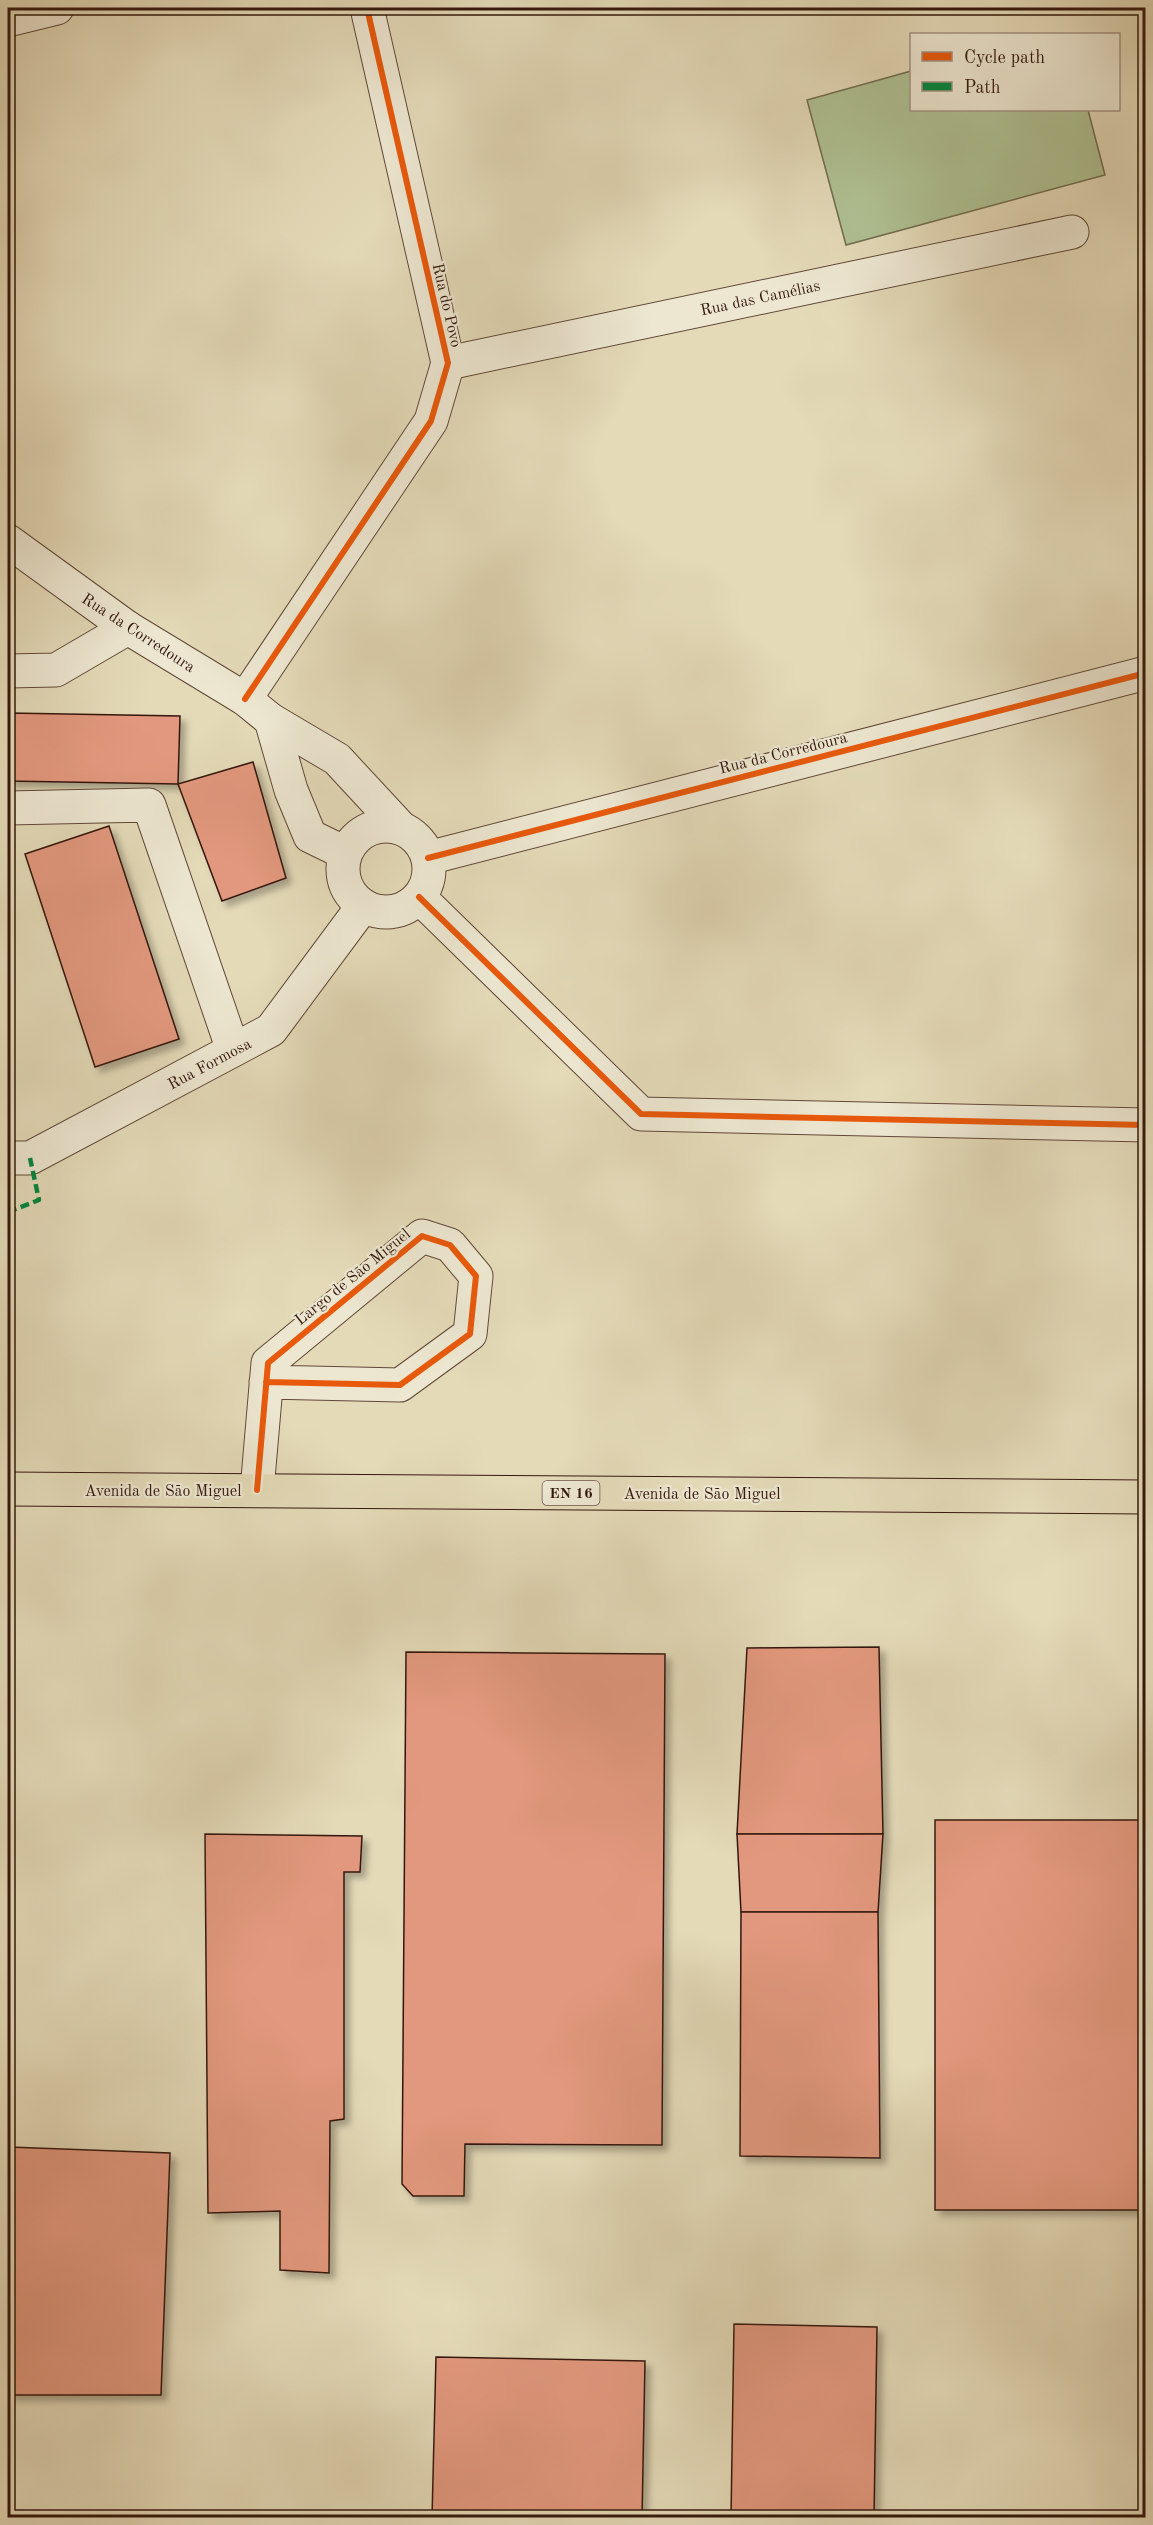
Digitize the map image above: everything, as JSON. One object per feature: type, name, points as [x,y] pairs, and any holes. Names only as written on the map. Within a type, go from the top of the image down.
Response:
[{"type":"main road","name":"Avenida de São Miguel","points":[[8,1489],[1146,1497]]},
{"type":"street","points":[[8,20],[57,8]]},
{"type":"street","name":"Rua do Povo","points":[[245,699],[431,421],[448,363],[367,8]]},
{"type":"street","name":"Rua das Camélias","points":[[448,363],[1072,232]]},
{"type":"street","name":"Rua da Corredoura","points":[[8,541],[128,628],[245,699],[271,720],[337,759],[401,828],[414,834],[423,845],[428,858],[1146,673]]},
{"type":"street","points":[[8,671],[56,670],[128,628]]},
{"type":"street","points":[[271,720],[291,790],[310,836],[345,853]]},
{"type":"street","points":[[8,808],[149,805],[233,1050]]},
{"type":"street","points":[[401,828],[388,825],[374,826],[352,841],[345,853],[343,868],[345,883],[352,896],[363,906],[387,912],[399,911],[419,897],[426,885],[429,872],[428,858]]},
{"type":"street","points":[[419,897],[641,1114],[1146,1125]]},
{"type":"street","name":"Rua Formosa","points":[[8,1158],[30,1158],[271,1030],[363,906]]},
{"type":"street","name":"Largo de São Miguel","points":[[257,1490],[266,1382],[268,1363],[422,1236],[450,1245],[476,1276],[470,1334],[400,1385],[266,1382]]},
{"type":"green space","points":[[910,71],[910,111],[1088,111],[1105,175],[846,245],[807,100]]},
{"type":"building","points":[[8,713],[180,716],[178,784],[8,781]]},
{"type":"building","points":[[253,762],[286,878],[222,901],[178,784]]},
{"type":"building","points":[[109,826],[179,1039],[95,1067],[25,854]]},
{"type":"building","points":[[879,1647],[883,1834],[737,1834],[747,1648]]},
{"type":"building","points":[[406,1652],[665,1654],[662,2145],[465,2144],[464,2196],[413,2196],[402,2184]]},
{"type":"building","points":[[935,1820],[1146,1820],[1146,2210],[935,2210]]},
{"type":"building","points":[[205,1834],[362,1836],[360,1872],[344,1872],[344,2119],[330,2121],[329,2273],[280,2270],[280,2211],[208,2213]]},
{"type":"building","points":[[737,1834],[883,1834],[878,1912],[741,1912]]},
{"type":"building","points":[[741,1912],[878,1912],[880,2158],[740,2156]]},
{"type":"building","points":[[8,2147],[170,2153],[161,2395],[8,2395]]},
{"type":"building","points":[[734,2324],[877,2327],[874,2518],[731,2518]]},
{"type":"building","points":[[436,2357],[645,2361],[642,2518],[432,2518]]},
{"type":"marked path","points":[[8,1212],[39,1200],[30,1158]]},
{"type":"cycle path","points":[[245,699],[431,421],[448,363],[367,8]]},
{"type":"cycle path","points":[[428,858],[1146,673]]},
{"type":"cycle path","points":[[419,897],[641,1114],[1146,1125]]},
{"type":"cycle path","points":[[257,1490],[268,1363],[422,1236],[450,1245],[476,1276],[470,1334],[400,1385],[266,1382]]}]
